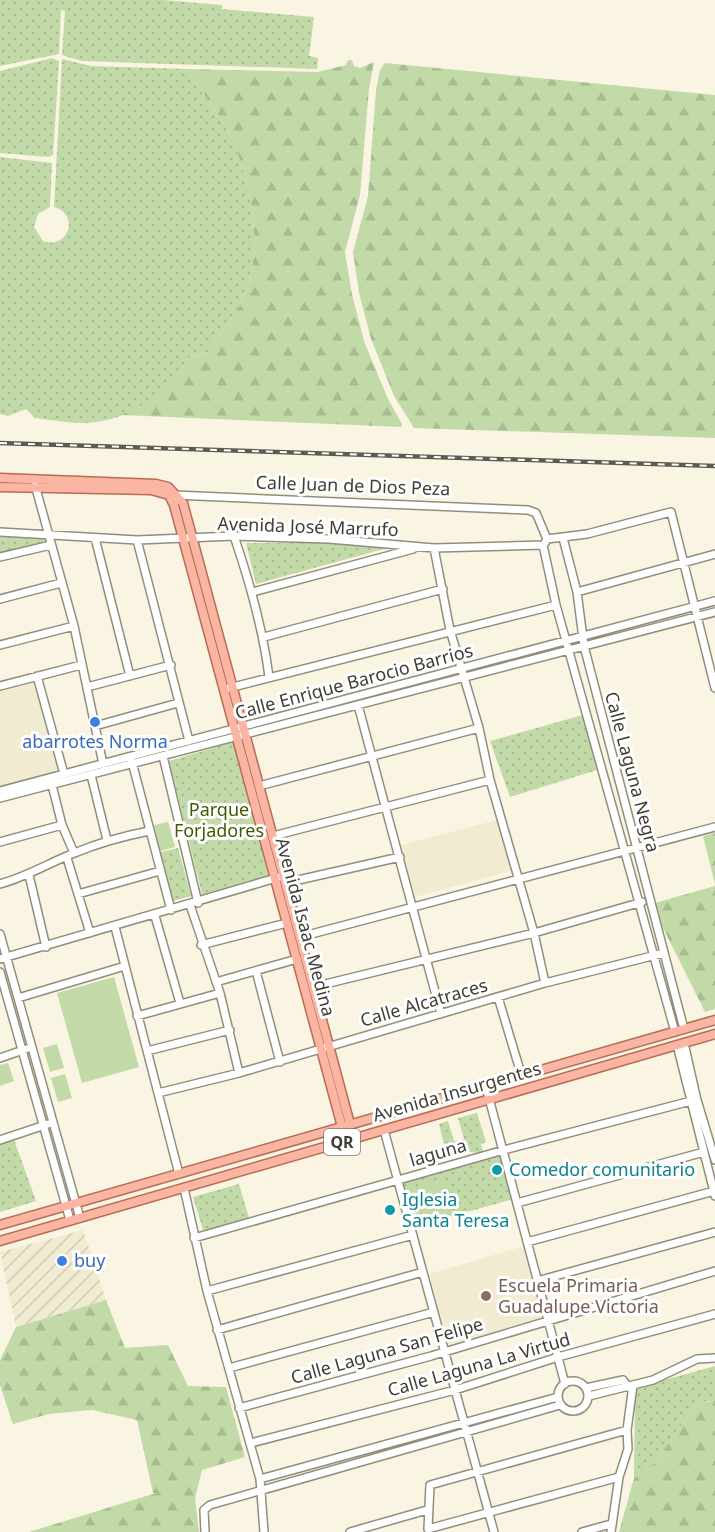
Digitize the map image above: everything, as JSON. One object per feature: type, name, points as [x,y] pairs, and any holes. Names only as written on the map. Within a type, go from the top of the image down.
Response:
[{"type":"main road","name":"Calle Juan de Dios Peza","points":[[0,478],[35,484]]},
{"type":"main road","name":"Calle Juan de Dios Peza","points":[[0,487],[35,484],[156,484],[168,487],[173,495]]},
{"type":"main road","name":"Avenida Isaac Medina","points":[[173,495],[183,503],[188,539],[228,688],[281,879],[314,987],[325,1048]]},
{"type":"main road","name":"Avenida Isaac Medina","points":[[240,732],[273,836],[287,922],[346,1125]]},
{"type":"main road","name":"Avenida Insurgentes","points":[[0,1225],[715,1020]]},
{"type":"main road","name":"Avenida Insurgentes","points":[[0,1241],[715,1034]]},
{"type":"main road","points":[[274,1147],[278,1160]]},
{"type":"street","points":[[35,484],[74,626],[103,764]]},
{"type":"street","name":"Calle Juan de Dios Peza","points":[[173,495],[528,510]]},
{"type":"street","name":"Calle Laguna Negra","points":[[528,510],[536,513],[545,542],[556,605],[568,641],[654,955],[679,1030]]},
{"type":"street","points":[[545,542],[587,534],[671,512],[682,562],[713,668],[715,688]]},
{"type":"street","name":"Avenida José Marrufo","points":[[0,532],[137,540],[234,536],[329,539],[434,548],[545,542]]},
{"type":"street","points":[[234,536],[253,592],[264,638],[269,677]]},
{"type":"street","points":[[95,538],[130,676]]},
{"type":"street","name":"Calle Laguna Negra","points":[[563,538],[577,592],[585,636],[584,646],[664,952],[679,1030]]},
{"type":"street","points":[[137,540],[189,741]]},
{"type":"street","points":[[0,557],[51,545]]},
{"type":"street","points":[[253,592],[420,547]]},
{"type":"street","points":[[434,548],[450,630],[479,728],[490,780],[534,933],[545,983]]},
{"type":"street","points":[[577,592],[715,554]]},
{"type":"street","points":[[0,599],[61,582]]},
{"type":"street","points":[[264,638],[443,589]]},
{"type":"street","name":"Calle Enrique Barocio Barrios","points":[[0,791],[103,764],[163,756],[461,669],[715,602]]},
{"type":"street","points":[[228,688],[556,605]]},
{"type":"street","name":"Calle Enrique Barocio Barrios","points":[[0,798],[91,775],[189,741],[240,732],[358,705],[715,612]]},
{"type":"street","points":[[0,645],[74,626]]},
{"type":"street","points":[[0,686],[81,665]]},
{"type":"street","points":[[87,687],[171,665]]},
{"type":"street","points":[[37,676],[64,774]]},
{"type":"street","points":[[95,726],[178,703]]},
{"type":"street","points":[[358,705],[441,1014]]},
{"type":"street","points":[[259,786],[479,728]]},
{"type":"street","points":[[163,756],[198,903]]},
{"type":"street","points":[[131,760],[171,910]]},
{"type":"street","points":[[602,767],[615,764]]},
{"type":"street","points":[[91,775],[107,840]]},
{"type":"street","points":[[273,836],[490,780]]},
{"type":"street","points":[[52,785],[78,894],[90,933]]},
{"type":"street","points":[[0,842],[62,825]]},
{"type":"street","points":[[300,937],[715,827]]},
{"type":"street","points":[[0,884],[29,875],[107,840],[149,831]]},
{"type":"street","points":[[3,958],[281,879],[400,857]]},
{"type":"street","points":[[78,894],[160,872]]},
{"type":"street","points":[[29,875],[46,947]]},
{"type":"street","points":[[314,987],[534,933],[650,900]]},
{"type":"street","points":[[190,905],[201,945],[220,993],[239,1073]]},
{"type":"street","points":[[155,916],[180,1003]]},
{"type":"street","points":[[201,945],[287,922]]},
{"type":"street","points":[[114,927],[179,1174]]},
{"type":"street","points":[[0,934],[3,958],[18,998],[80,1218]]},
{"type":"street","name":"Calle Alcatraces","points":[[158,1093],[280,1062],[545,983],[664,952]]},
{"type":"street","points":[[216,982],[297,959]]},
{"type":"street","points":[[18,998],[125,966]]},
{"type":"street","points":[[256,971],[280,1062]]},
{"type":"street","points":[[0,972],[70,1220]]},
{"type":"street","points":[[137,1016],[220,993]]},
{"type":"street","points":[[498,997],[522,1077]]},
{"type":"street","points":[[147,1052],[230,1030]]},
{"type":"street","points":[[526,1242],[714,1193],[691,1101],[680,1044]]},
{"type":"street","points":[[680,1044],[715,1160]]},
{"type":"street","points":[[0,1058],[32,1048]]},
{"type":"street","points":[[486,1087],[565,1384],[559,1401]]},
{"type":"street","name":"laguna","points":[[194,1238],[504,1150],[691,1101]]},
{"type":"street","points":[[0,1140],[53,1122]]},
{"type":"street","points":[[384,1130],[494,1532]]},
{"type":"street","points":[[517,1203],[704,1152]]},
{"type":"street","points":[[184,1188],[217,1330],[260,1479],[264,1532]]},
{"type":"street","points":[[537,1281],[715,1232]]},
{"type":"street","points":[[207,1291],[412,1234]]},
{"type":"street","name":"Calle Laguna San Felipe","points":[[239,1408],[444,1352],[715,1271]]},
{"type":"street","points":[[217,1330],[423,1272]]},
{"type":"street","points":[[229,1368],[434,1312]]},
{"type":"street","name":"Calle Laguna La Virtud","points":[[251,1443],[455,1390],[558,1357],[715,1314]]},
{"type":"street","points":[[589,1396],[671,1373],[697,1359],[715,1358]]},
{"type":"street","points":[[586,1388],[623,1380],[631,1386]]},
{"type":"street","points":[[559,1401],[571,1412],[578,1411],[583,1408],[589,1396],[586,1388],[577,1382],[565,1384]]},
{"type":"street","points":[[582,1532],[611,1528],[619,1477],[628,1449],[627,1430],[631,1386]]},
{"type":"street","points":[[260,1479],[464,1422],[559,1401]]},
{"type":"street","points":[[205,1532],[204,1510],[210,1505],[466,1432],[559,1401]]},
{"type":"street","points":[[619,1477],[489,1514],[428,1528],[427,1510],[430,1485],[627,1430]]},
{"type":"street","points":[[427,1432],[429,1443]]},
{"type":"street","points":[[350,1532],[427,1510]]},
{"type":"shaded area","points":[[36,680],[61,772],[0,789],[0,690]]},
{"type":"shaded area","points":[[497,820],[511,871],[415,897],[401,845]]},
{"type":"shaded area","points":[[83,1230],[106,1300],[16,1327],[0,1252]]},
{"type":"shaded area","name":"Escuela Primaria Guadalupe Victoria","points":[[524,1246],[543,1318],[449,1347],[429,1274]]},
{"type":"green space","points":[[0,0],[163,0],[222,5],[222,9],[314,17],[309,56],[318,58],[317,69],[82,61],[62,55],[65,11],[61,10],[59,54],[0,66]]},
{"type":"green space","points":[[52,58],[59,61],[53,155],[49,157],[0,153],[0,71]]},
{"type":"green space","points":[[62,59],[91,66],[186,69],[231,138],[249,191],[254,230],[252,268],[245,295],[207,353],[188,358],[172,382],[162,392],[137,409],[124,415],[89,423],[35,418],[26,409],[8,416],[0,414],[0,157],[52,163],[50,207],[38,214],[34,227],[43,241],[52,242],[65,236],[69,223],[67,217],[54,207]]},
{"type":"green space","points":[[348,60],[352,60],[354,66],[360,68],[374,62],[369,89],[360,195],[345,252],[352,294],[364,341],[388,399],[402,424],[401,427],[121,415],[141,406],[160,393],[176,377],[188,358],[207,353],[245,295],[252,268],[254,230],[249,191],[244,173],[227,129],[186,69],[318,72],[346,65]]},
{"type":"green space","points":[[385,63],[715,95],[715,438],[414,428],[394,396],[371,339],[359,293],[353,252],[368,196],[376,90],[380,70]]},
{"type":"green space","points":[[0,536],[46,538],[46,542],[0,553]]},
{"type":"green space","points":[[246,543],[329,543],[387,548],[256,584]]},
{"type":"green space","points":[[583,715],[597,770],[510,797],[490,741]]},
{"type":"green space","name":"Parque Forjadores","points":[[236,741],[269,879],[203,898],[169,761]]},
{"type":"green space","points":[[168,822],[175,847],[160,851],[154,825]]},
{"type":"green space","points":[[715,833],[715,884],[703,836]]},
{"type":"green space","points":[[178,848],[191,896],[169,902],[157,853]]},
{"type":"green space","points":[[715,886],[715,1009],[705,1012],[651,904]]},
{"type":"green space","points":[[114,977],[139,1067],[82,1083],[57,993]]},
{"type":"green space","points":[[57,1044],[64,1068],[50,1072],[43,1048]]},
{"type":"green space","points":[[8,1063],[14,1081],[0,1086],[0,1065]]},
{"type":"green space","points":[[65,1074],[72,1098],[58,1102],[51,1078]]},
{"type":"green space","points":[[477,1113],[486,1142],[481,1144],[484,1154],[445,1148],[439,1124],[448,1121],[454,1141],[464,1139],[458,1118]]},
{"type":"green space","points":[[13,1137],[36,1201],[0,1212],[0,1142]]},
{"type":"green space","points":[[503,1152],[514,1199],[413,1227],[400,1184]]},
{"type":"green space","points":[[441,1178],[451,1210],[436,1215],[426,1183]]},
{"type":"green space","points":[[239,1184],[250,1221],[204,1233],[193,1197]]},
{"type":"green space","points":[[423,1184],[431,1215],[414,1220],[406,1189]]},
{"type":"green space","points":[[106,1300],[125,1348],[168,1345],[188,1386],[226,1387],[245,1457],[202,1470],[195,1498],[199,1532],[29,1532],[156,1493],[153,1493],[137,1420],[92,1410],[49,1414],[13,1424],[0,1385],[0,1360],[16,1327]]},
{"type":"green space","points":[[715,1366],[715,1401],[698,1402],[652,1466],[634,1478],[635,1388]]},
{"type":"green space","points":[[715,1401],[715,1532],[619,1532],[634,1478],[652,1466],[698,1402]]},
{"type":"railway","points":[[0,443],[715,466]]},
{"type":"place","name":"abarrotes Norma","points":[[95,722]]},
{"type":"place","name":"Comedor comunitario","points":[[497,1170]]},
{"type":"place","name":"Iglesia Santa Teresa","points":[[390,1210]]},
{"type":"place","name":"buy","points":[[62,1261]]},
{"type":"place","name":"Escuela Primaria Guadalupe Victoria","points":[[486,1296]]}]
